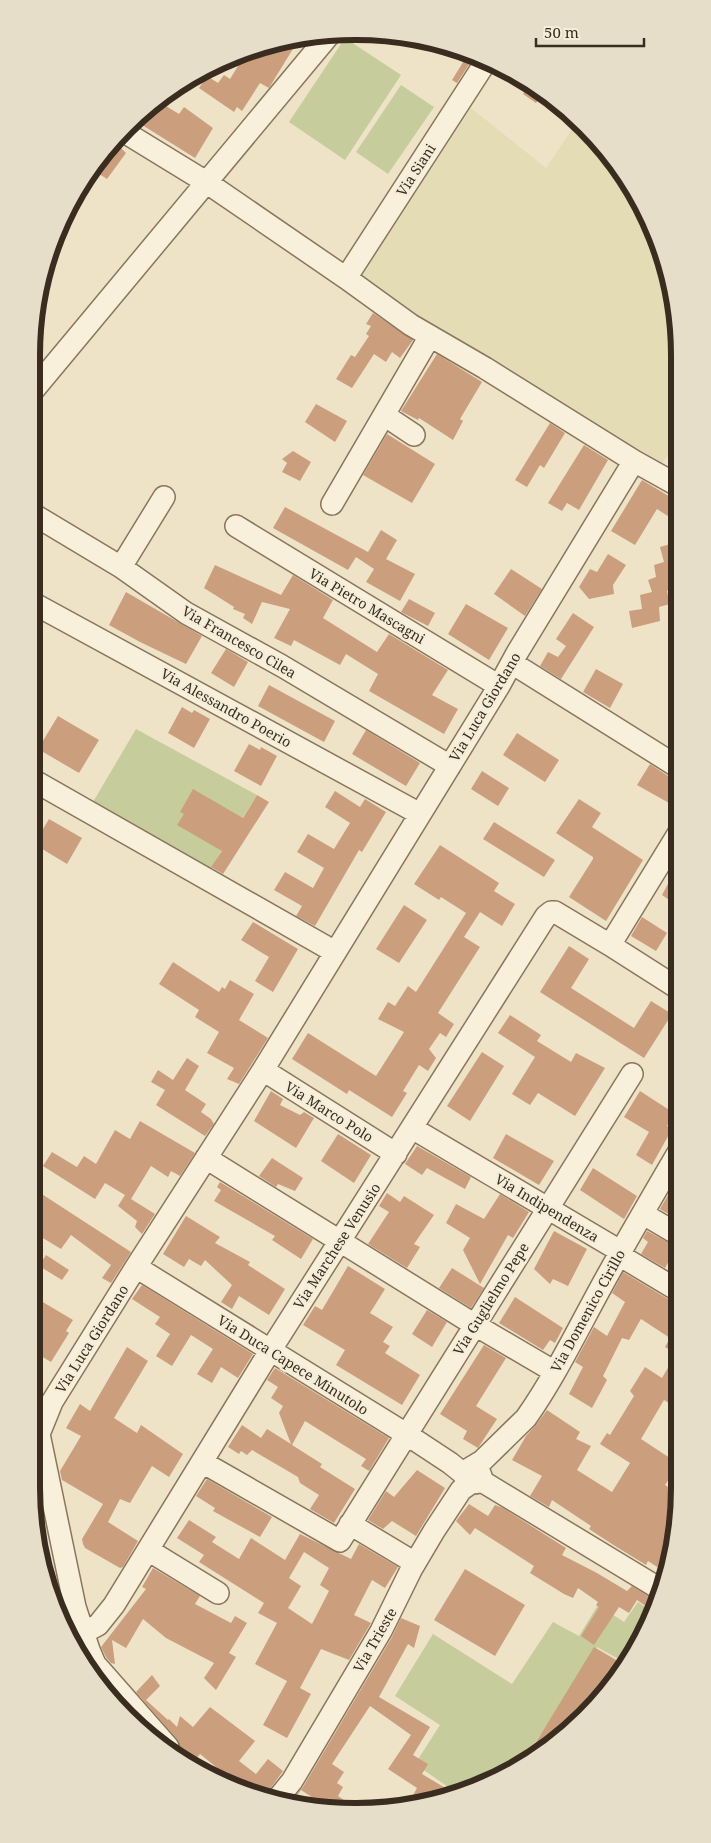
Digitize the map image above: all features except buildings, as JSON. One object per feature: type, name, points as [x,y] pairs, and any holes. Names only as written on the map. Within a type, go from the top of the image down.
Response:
[{"type":"street","points":[[40,382],[323,42]]},
{"type":"street","name":"Via Siani","points":[[346,278],[482,67]]},
{"type":"street","points":[[129,136],[206,182],[411,325],[485,368],[634,461],[671,481]]},
{"type":"street","points":[[332,504],[430,336]]},
{"type":"street","points":[[384,416],[414,434]]},
{"type":"street","name":"Via Luca Giordano","points":[[40,1425],[52,1402],[136,1267],[263,1070],[499,686],[634,461]]},
{"type":"street","points":[[121,567],[164,497]]},
{"type":"street","name":"Via Francesco Cilea","points":[[40,518],[121,567],[186,613],[282,666],[450,766]]},
{"type":"street","name":"Via Pietro Mascagni","points":[[236,526],[499,686]]},
{"type":"street","name":"Via Alessandro Poerio","points":[[40,607],[420,814]]},
{"type":"street","points":[[512,663],[671,763]]},
{"type":"street","points":[[40,784],[335,952]]},
{"type":"street","points":[[671,845],[610,945],[671,984]]},
{"type":"street","name":"Via Marchese Venusio","points":[[83,1633],[98,1625],[106,1616],[270,1351],[549,912],[555,912],[610,945]]},
{"type":"street","name":"Via Marco Polo","points":[[263,1070],[396,1154]]},
{"type":"street","name":"Via Guglielmo Pepe","points":[[202,1462],[338,1541],[476,1325],[632,1074]]},
{"type":"street","name":"Via Indipendenza","points":[[412,1128],[615,1248],[624,1258],[671,1286]]},
{"type":"street","points":[[206,1158],[340,1242],[555,1372]]},
{"type":"street","name":"Via Domenico Cirillo","points":[[471,1471],[526,1418],[555,1372],[671,1165]]},
{"type":"street","points":[[645,1215],[671,1230]]},
{"type":"street","name":"Via Duca Capece Minutolo","points":[[136,1267],[406,1434],[471,1471]]},
{"type":"street","name":"Via Luca Giordano","points":[[40,1456],[75,1607],[88,1650],[95,1664],[153,1730]]},
{"type":"street","points":[[471,1471],[655,1586]]},
{"type":"street","name":"Via Trieste","points":[[282,1794],[292,1781],[381,1631],[415,1563],[471,1471]]},
{"type":"street","points":[[350,1524],[415,1563]]},
{"type":"street","points":[[148,1550],[218,1594]]},
{"type":"shaded area","points":[[471,108],[546,168],[574,127],[593,147],[618,180],[638,216],[654,254],[665,294],[670,335],[671,450],[662,464],[415,316],[361,277]]},
{"type":"green space","points":[[349,40],[401,75],[345,160],[289,122],[343,41]]},
{"type":"green space","points":[[401,85],[434,107],[388,174],[356,152]]},
{"type":"green space","points":[[136,729],[257,795],[211,868],[93,802]]},
{"type":"green space","points":[[638,1602],[647,1608],[620,1660],[597,1647],[531,1750],[476,1779],[450,1788],[415,1764],[440,1725],[395,1696],[433,1634],[512,1684],[553,1622],[579,1636],[598,1605],[624,1622]]}]
